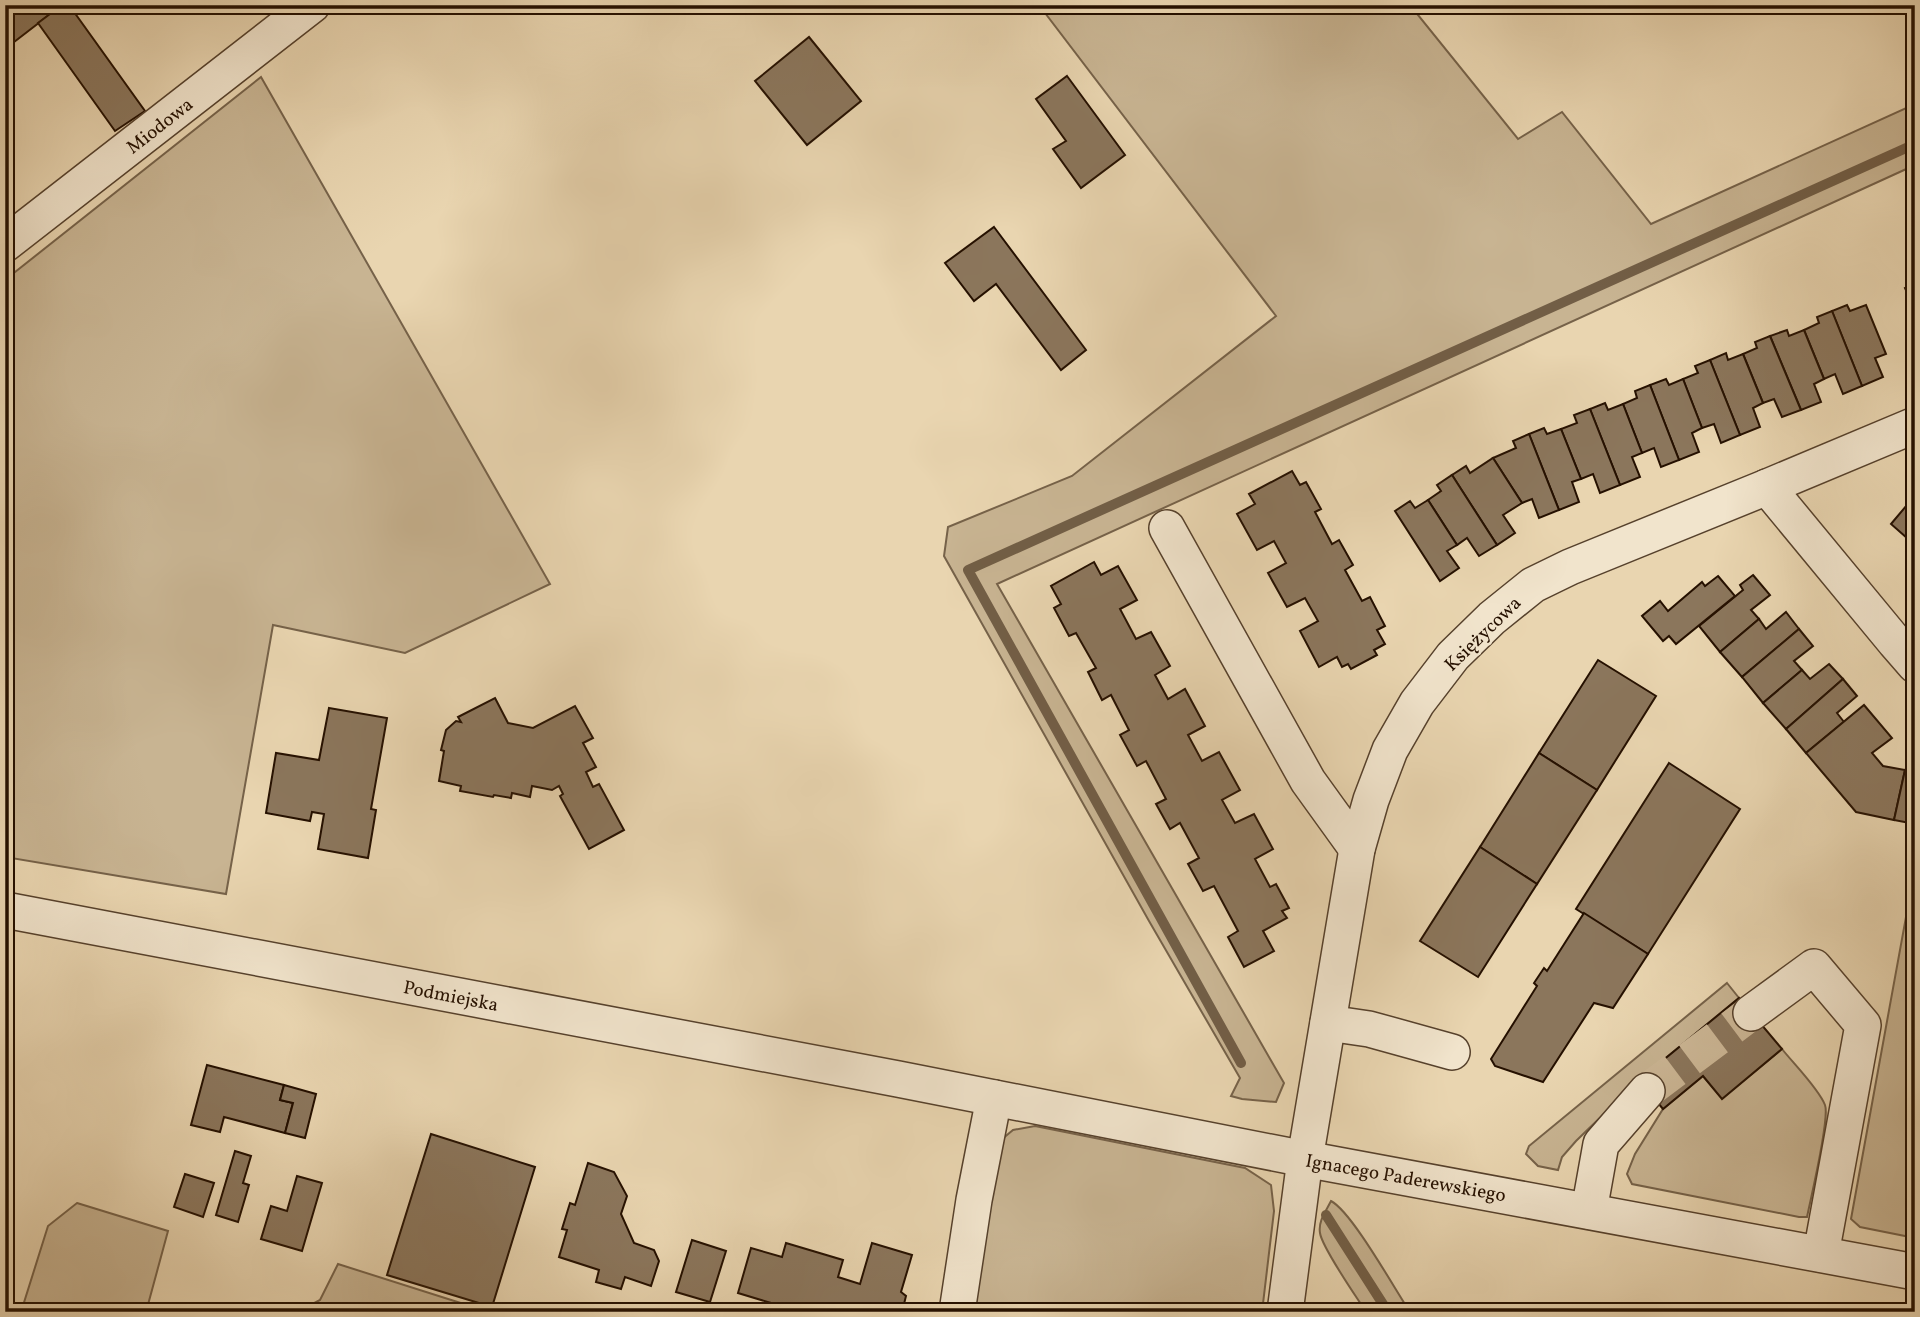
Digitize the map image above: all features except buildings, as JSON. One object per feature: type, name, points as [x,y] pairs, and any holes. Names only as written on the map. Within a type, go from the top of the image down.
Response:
[{"type":"street","name":"Miodowa","points":[[5,244],[312,5]]},
{"type":"street","name":"Księżycowa","points":[[1284,1312],[1305,1158],[1357,849],[1371,800],[1390,750],[1418,703],[1453,656],[1492,618],[1533,586],[1570,567],[1915,425]]},
{"type":"street","points":[[1768,487],[1915,665]]},
{"type":"street","points":[[1167,528],[1308,781],[1357,849]]},
{"type":"street","name":"Podmiejska","points":[[5,910],[898,1079]]},
{"type":"street","points":[[1752,1013],[1814,967],[1863,1025],[1821,1254]]},
{"type":"street","points":[[1328,1023],[1369,1029],[1452,1052]]},
{"type":"street","name":"Ignacego Paderewskiego","points":[[898,1079],[1915,1272]]},
{"type":"street","points":[[1589,1211],[1601,1144],[1647,1091]]},
{"type":"street","points":[[957,1312],[974,1200],[994,1098]]},
{"type":"shaded area","points":[[1039,5],[1410,5],[1518,139],[1562,112],[1651,224],[1915,104],[1915,165],[997,584],[1284,1083],[1276,1102],[1231,1096],[1240,1078],[944,556],[948,527],[1072,476],[1276,316]]},
{"type":"shaded area","points":[[261,77],[550,584],[405,653],[273,625],[226,894],[5,857],[5,280]]},
{"type":"shaded area","points":[[1912,884],[1915,885],[1915,1238],[1860,1227],[1851,1219]]},
{"type":"shaded area","points":[[1727,983],[1739,998],[1639,1080],[1576,1141],[1562,1157],[1558,1170],[1538,1166],[1526,1154],[1529,1146]]},
{"type":"shaded area","points":[[1782,1049],[1812,1084],[1825,1105],[1823,1141],[1807,1217],[1632,1184],[1627,1174],[1635,1154],[1663,1109],[1703,1076],[1722,1098]]},
{"type":"shaded area","points":[[1035,1126],[1245,1168],[1271,1185],[1274,1211],[1262,1312],[968,1312],[1001,1140],[1013,1130]]},
{"type":"shaded area","points":[[1331,1201],[1340,1208],[1361,1235],[1410,1312],[1366,1312],[1322,1240],[1320,1224]]},
{"type":"shaded area","points":[[77,1203],[168,1231],[146,1312],[21,1312],[48,1226]]},
{"type":"shaded area","points":[[338,1264],[489,1312],[304,1312],[305,1308],[320,1300]]},
{"type":"waterway","points":[[1241,1063],[968,570],[1915,144]]},
{"type":"waterway","points":[[1326,1215],[1388,1312]]},
{"type":"tunnel","points":[[1647,1091],[1751,1013]]}]
